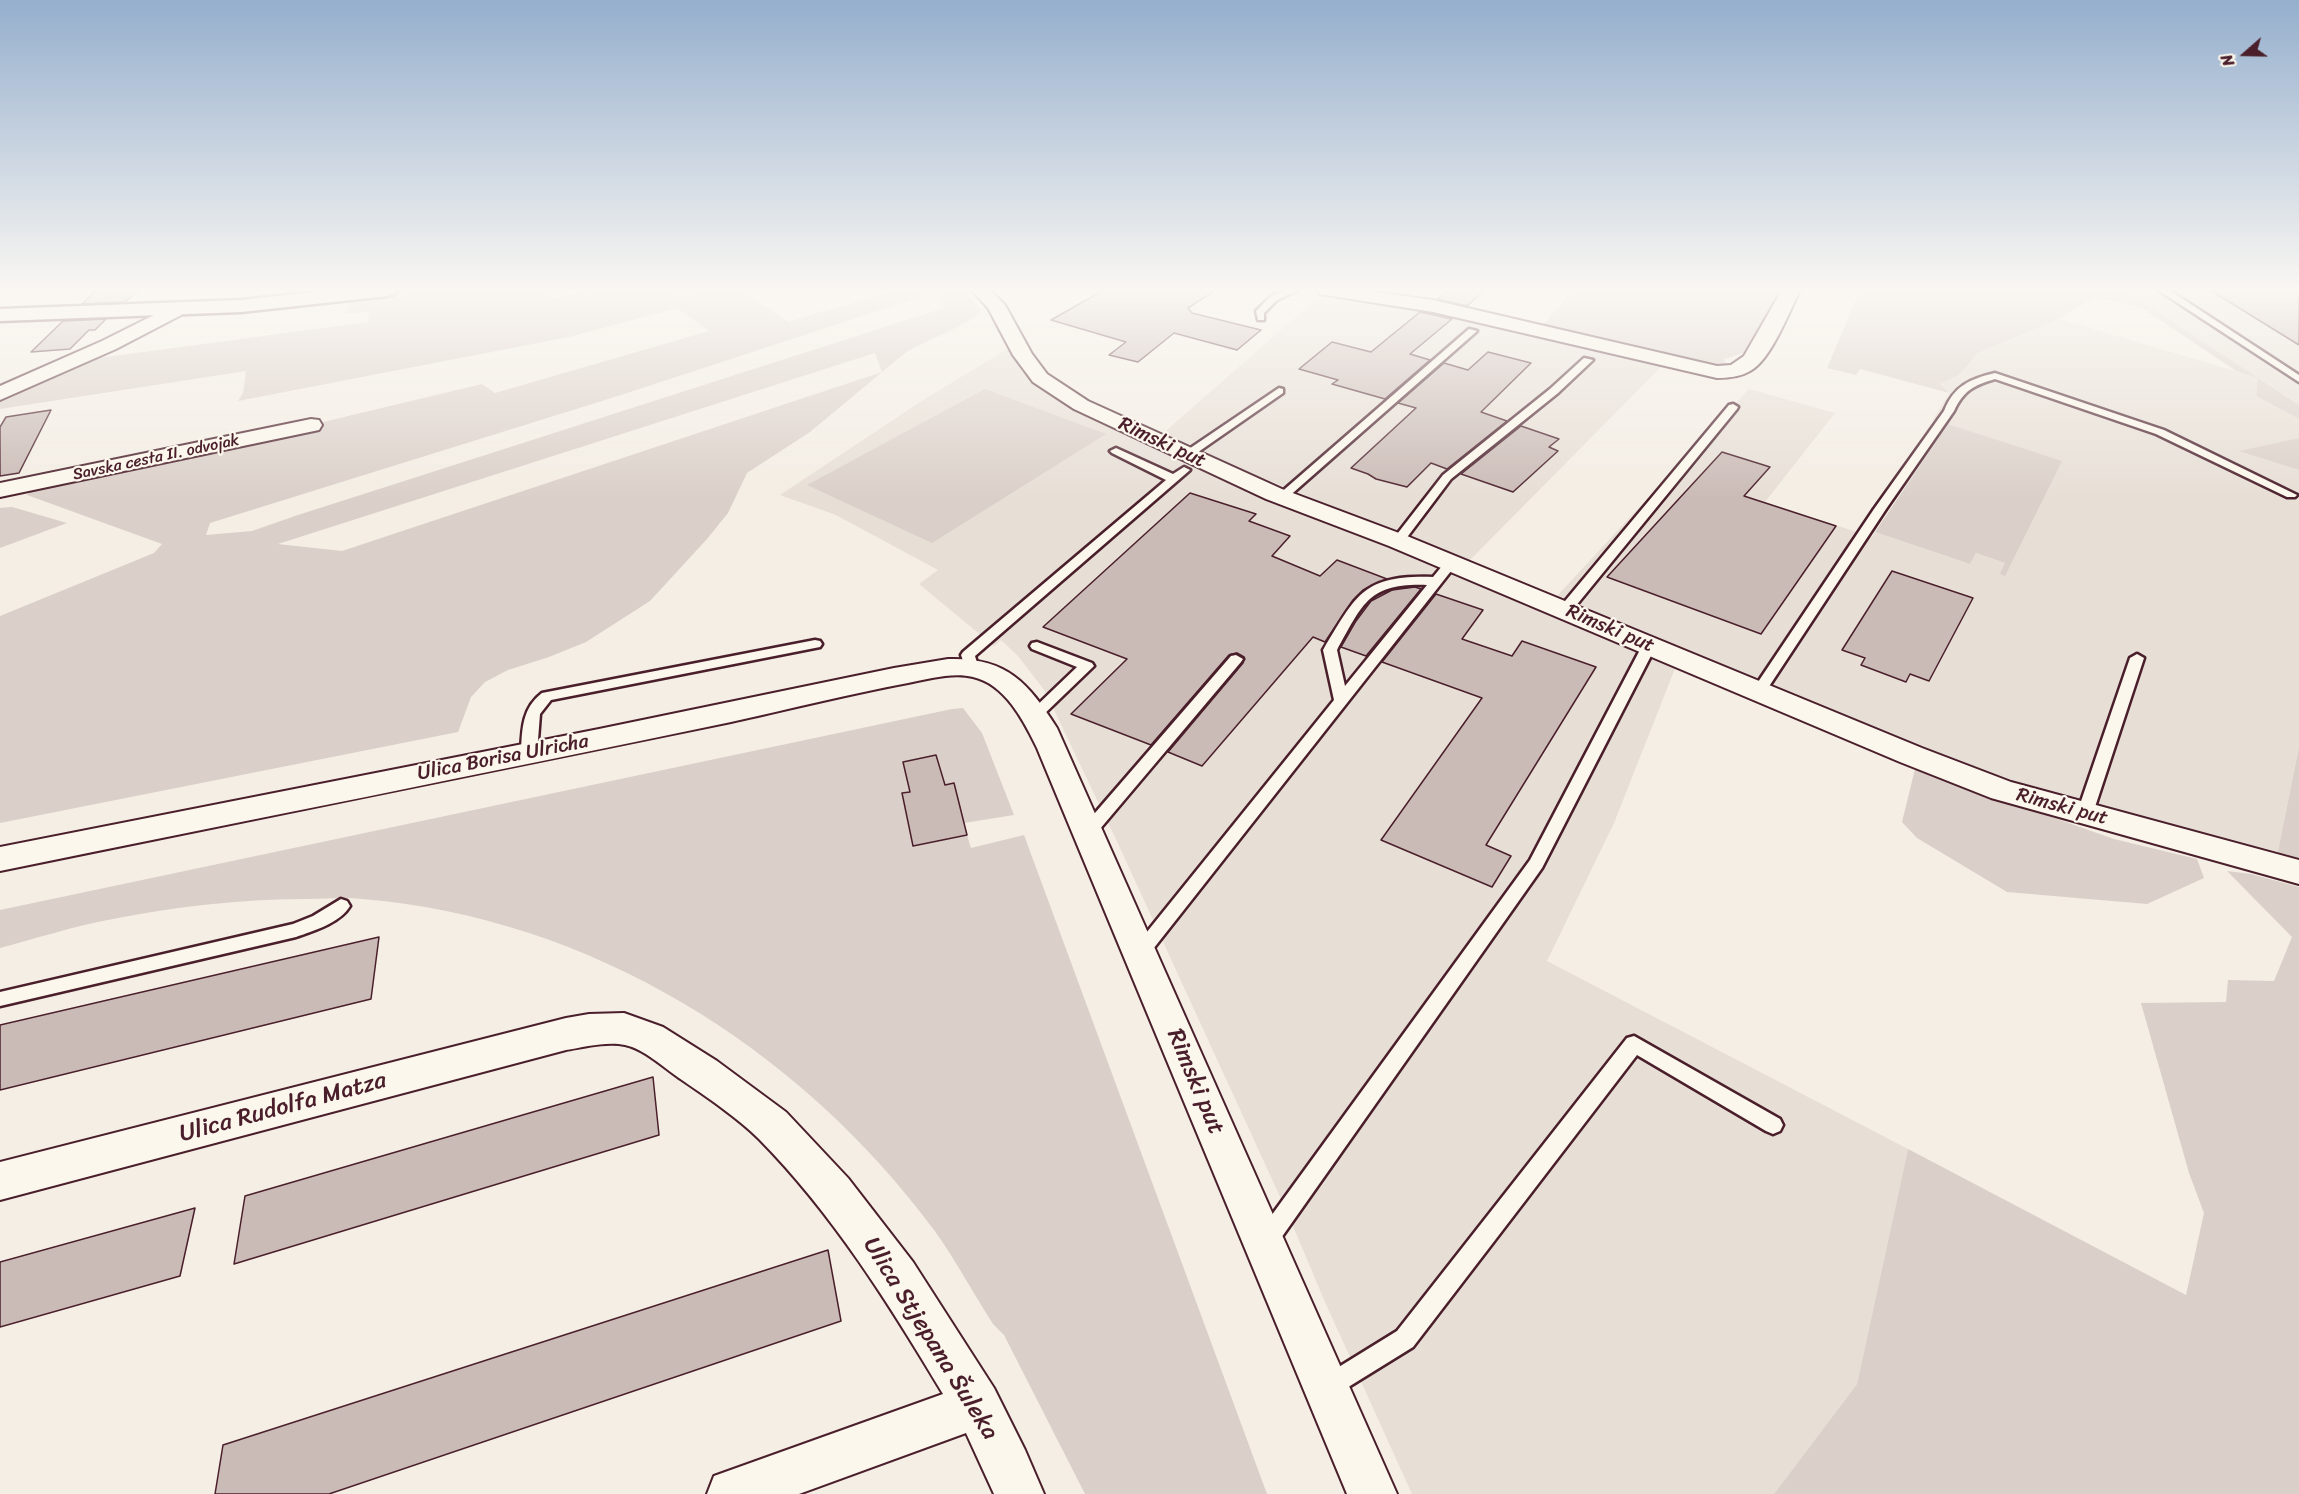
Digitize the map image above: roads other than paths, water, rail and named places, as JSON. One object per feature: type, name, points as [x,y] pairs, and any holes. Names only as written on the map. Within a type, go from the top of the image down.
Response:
[{"type":"street","points":[[0,394],[76,360]]},
{"type":"street","name":"Rimski put","points":[[1026,360],[1040,378],[1182,468],[1282,497],[1398,541],[1444,572],[1565,610],[2002,790],[2299,872]]},
{"type":"street","points":[[1665,360],[1718,372],[1728,372],[1746,366],[1750,360]]},
{"type":"street","name":"Savska cesta II. odvojak","points":[[0,490],[311,425]]},
{"type":"street","name":"Rimski put","points":[[987,673],[1026,699],[1035,715],[1088,832],[1372,1494]]},
{"type":"street","name":"Ulica Borisa Ulricha","points":[[0,859],[906,675],[987,673]]},
{"type":"street","name":"Ulica Stjepana Šuleka","points":[[566,1034],[607,1028],[624,1029],[650,1038],[703,1073],[772,1125],[833,1192],[897,1277],[977,1405],[1019,1494]]},
{"type":"street","name":"Ulica Rudolfa Matza","points":[[0,1181],[566,1034]]},
{"type":"street","points":[[732,1494],[977,1405]]},
{"type":"lane","points":[[1282,497],[1440,360]]},
{"type":"lane","points":[[1398,541],[1447,477],[1554,391],[1588,360]]},
{"type":"lane","points":[[2270,360],[2299,379]]},
{"type":"lane","points":[[1759,691],[1880,509],[1949,411],[1956,393],[1962,387],[1995,376],[2160,432],[2291,495]]},
{"type":"lane","points":[[987,673],[968,655],[1182,468],[1279,391]]},
{"type":"lane","points":[[1565,610],[1732,407]]},
{"type":"lane","points":[[1116,451],[1182,468]]},
{"type":"lane","points":[[1341,701],[1329,650],[1366,592],[1387,582],[1444,572]]},
{"type":"lane","points":[[1140,953],[1444,572]]},
{"type":"lane","points":[[529,753],[534,708],[539,700],[547,696],[815,644]]},
{"type":"lane","points":[[1035,715],[1087,666],[1037,646]]},
{"type":"lane","points":[[1264,1243],[1536,864],[1649,646]]},
{"type":"lane","points":[[1088,832],[1236,658]]},
{"type":"lane","points":[[2085,813],[2137,658]]},
{"type":"lane","points":[[0,999],[296,930],[319,921],[341,906]]},
{"type":"lane","points":[[1326,1387],[1355,1372],[1406,1339],[1634,1044],[1773,1125]]}]
